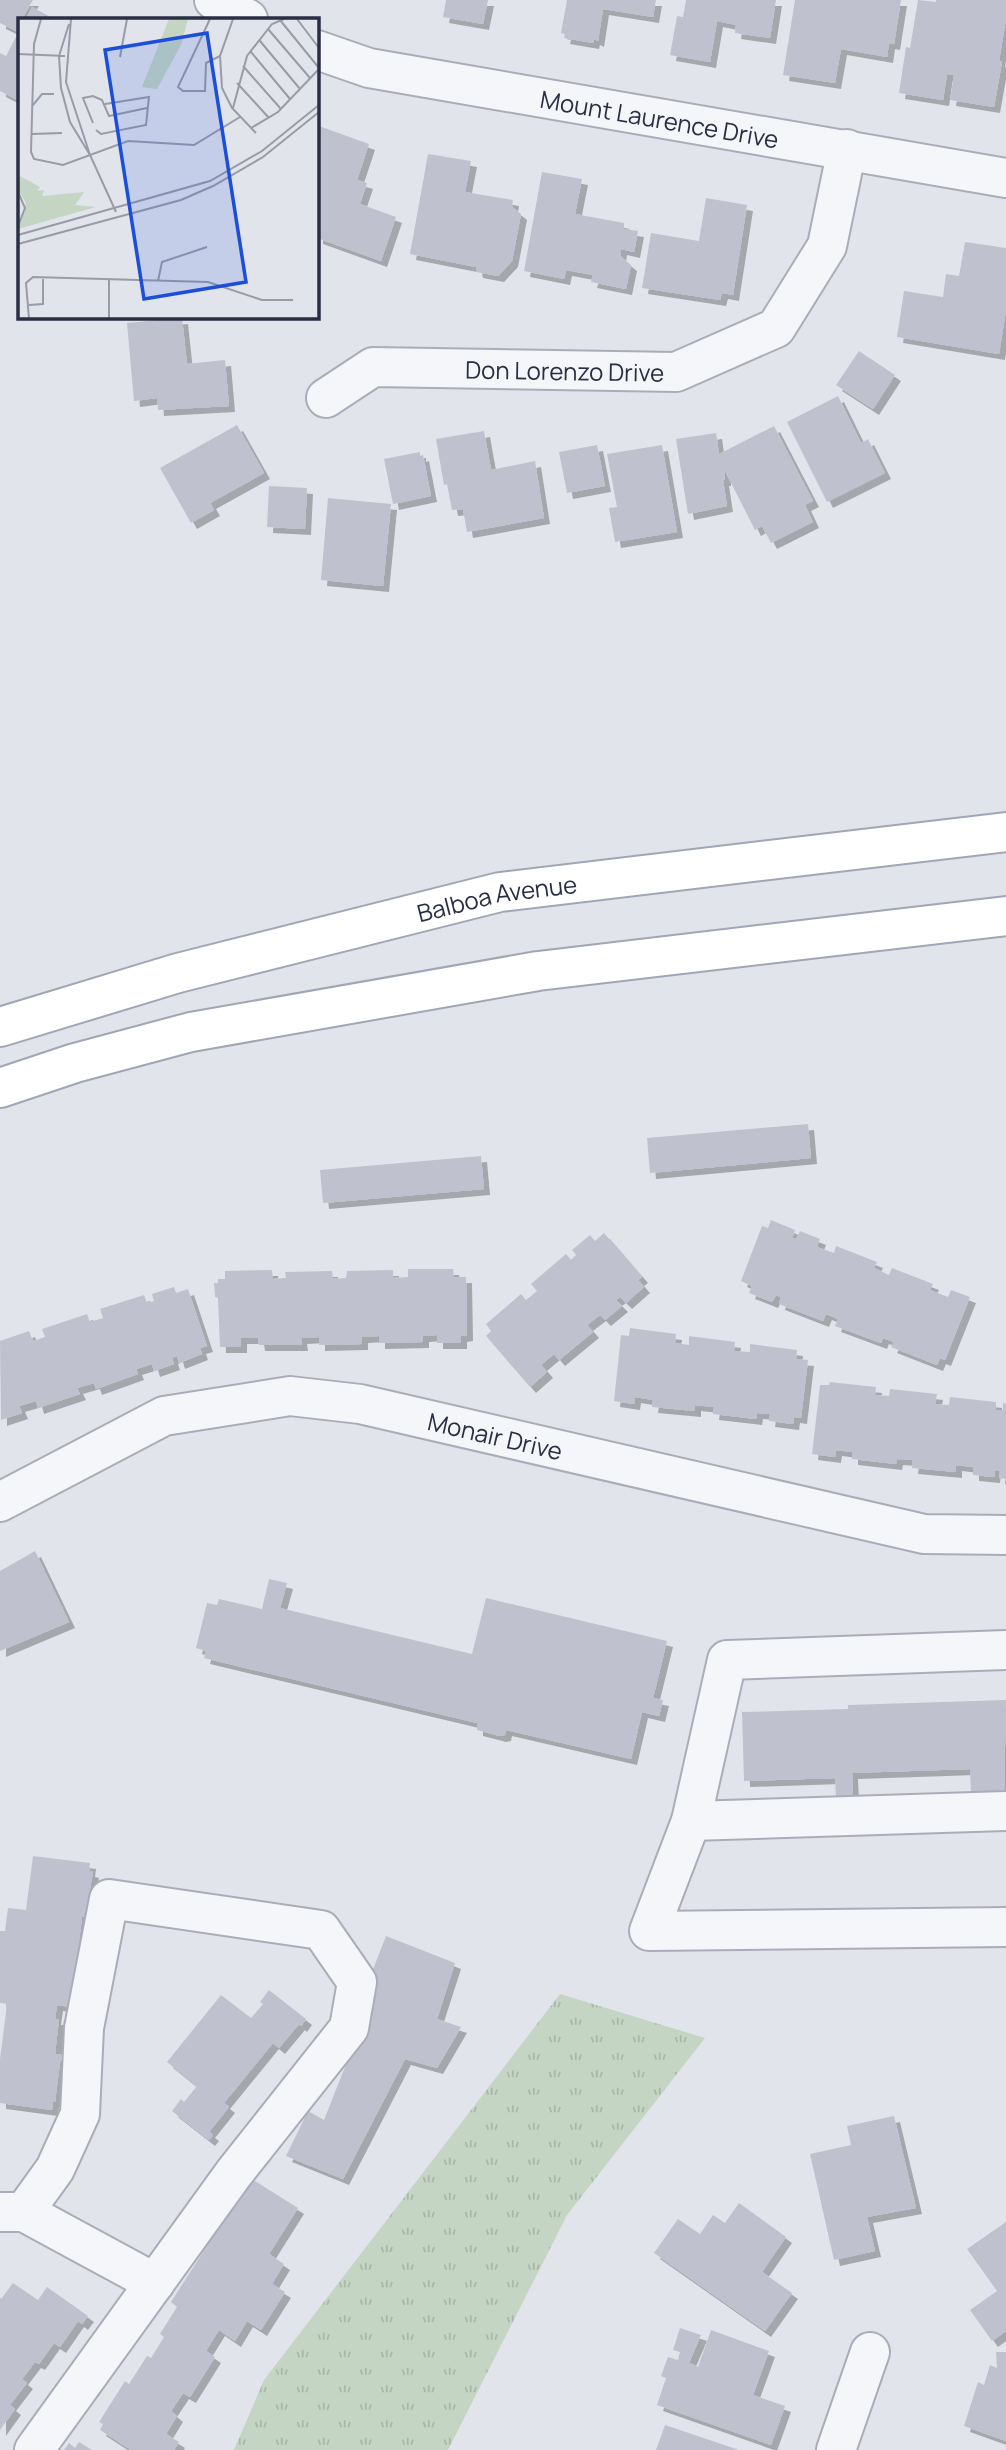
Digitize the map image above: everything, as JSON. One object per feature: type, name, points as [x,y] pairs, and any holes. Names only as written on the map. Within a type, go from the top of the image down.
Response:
[{"type":"main road","name":"Balboa Avenue","points":[[0,1027],[178,973],[500,892],[1006,832]]},
{"type":"main road","points":[[0,1088],[75,1063],[191,1032],[524,973],[607,961],[1006,916]]},
{"type":"street","points":[[214,0],[246,18]]},
{"type":"street","name":"Mount Laurence Drive","points":[[318,50],[369,68],[1006,177]]},
{"type":"street","name":"Don Lorenzo Drive","points":[[326,398],[373,367],[676,372],[776,328],[827,246],[847,149]]},
{"type":"street","name":"Monair Drive","points":[[0,1502],[164,1416],[290,1396],[360,1404],[924,1534],[1006,1535]]},
{"type":"street","points":[[1006,1650],[727,1660],[691,1821],[649,1931],[1006,1927]]},
{"type":"street","points":[[691,1821],[1006,1811]]},
{"type":"street","points":[[34,2450],[155,2283],[234,2173],[349,2028],[357,1982],[321,1930],[109,1899],[83,2028],[80,2114],[54,2169],[12,2212],[155,2283]]},
{"type":"street","points":[[836,2450],[870,2352]]},
{"type":"green space","points":[[560,1994],[705,2038],[567,2215],[448,2450],[234,2450],[264,2380]]},
{"type":"building","points":[[0,0],[33,0],[23,18],[18,18],[16,31],[0,23]]},
{"type":"building","points":[[446,0],[488,0],[483,24],[443,17]]},
{"type":"building","points":[[567,0],[656,0],[653,17],[603,9],[598,41],[594,39],[593,43],[564,38],[565,34],[561,33]]},
{"type":"building","points":[[686,0],[776,0],[770,38],[735,33],[736,25],[717,21],[710,62],[670,55],[677,16],[683,17]]},
{"type":"building","points":[[795,0],[901,0],[894,44],[889,43],[887,57],[841,49],[835,83],[783,75]]},
{"type":"building","points":[[918,0],[1006,0],[1006,19],[999,61],[1002,62],[994,107],[950,100],[954,75],[947,74],[943,100],[899,93],[906,47],[910,48]]},
{"type":"building","points":[[32,7],[52,18],[26,18]]},
{"type":"building","points":[[18,33],[18,100],[0,91],[0,53],[6,56]]},
{"type":"building","points":[[319,126],[369,144],[357,180],[367,183],[360,204],[396,217],[381,261],[318,238]]},
{"type":"building","points":[[428,154],[471,161],[465,192],[513,200],[512,207],[521,214],[512,261],[498,276],[477,272],[476,267],[410,254]]},
{"type":"building","points":[[542,172],[582,179],[575,214],[624,223],[624,229],[638,231],[634,252],[621,249],[620,256],[631,265],[626,289],[591,282],[593,275],[566,270],[564,279],[524,271]]},
{"type":"building","points":[[706,198],[747,205],[733,295],[722,293],[720,300],[642,288],[651,233],[699,241]]},
{"type":"building","points":[[965,242],[1006,248],[1006,310],[999,354],[897,337],[904,291],[943,297],[946,274],[959,276]]},
{"type":"building","points":[[182,318],[187,364],[225,360],[229,406],[158,410],[157,398],[134,401],[127,323]]},
{"type":"building","points":[[859,351],[895,375],[873,409],[836,385]]},
{"type":"building","points":[[838,396],[861,443],[868,439],[885,473],[827,502],[787,422]]},
{"type":"building","points":[[237,425],[264,473],[210,503],[214,510],[191,523],[160,468]]},
{"type":"building","points":[[774,426],[813,501],[805,505],[813,522],[771,543],[762,526],[755,530],[725,471],[723,480],[727,506],[688,514],[676,439],[716,433],[719,454]]},
{"type":"building","points":[[484,431],[491,470],[535,461],[544,518],[467,532],[463,509],[452,510],[447,484],[444,485],[436,439]]},
{"type":"building","points":[[597,445],[605,486],[567,493],[559,452]]},
{"type":"building","points":[[662,445],[677,532],[615,542],[609,508],[617,507],[607,454]]},
{"type":"building","points":[[420,452],[420,456],[423,455],[431,496],[393,504],[384,459]]},
{"type":"building","points":[[269,486],[307,488],[305,529],[267,527]]},
{"type":"building","points":[[328,498],[391,504],[383,586],[321,580]]},
{"type":"building","points":[[808,1124],[811,1158],[650,1173],[647,1138]]},
{"type":"building","points":[[481,1156],[484,1189],[323,1203],[320,1170]]},
{"type":"building","points":[[771,1220],[795,1230],[792,1238],[796,1239],[800,1231],[820,1239],[817,1247],[834,1253],[836,1246],[877,1262],[874,1268],[889,1275],[892,1268],[933,1284],[930,1290],[948,1297],[951,1290],[970,1297],[945,1360],[940,1358],[937,1365],[891,1347],[894,1342],[883,1338],[881,1343],[835,1326],[838,1319],[826,1314],[823,1321],[779,1304],[781,1297],[776,1295],[772,1302],[749,1293],[752,1286],[741,1281],[762,1226],[768,1228]]},
{"type":"building","points":[[604,1233],[642,1277],[638,1280],[644,1287],[626,1303],[620,1297],[616,1300],[622,1306],[605,1320],[600,1315],[587,1325],[593,1332],[559,1360],[554,1354],[541,1365],[547,1372],[530,1387],[486,1336],[491,1331],[486,1324],[521,1294],[526,1300],[537,1291],[531,1284],[566,1254],[571,1260],[576,1255],[572,1250],[590,1235],[595,1241]]},
{"type":"building","points":[[408,1269],[453,1269],[454,1277],[466,1277],[467,1335],[461,1336],[461,1343],[437,1343],[437,1335],[423,1336],[423,1342],[379,1343],[379,1336],[362,1337],[362,1344],[319,1345],[319,1337],[301,1338],[302,1345],[259,1345],[258,1338],[241,1338],[241,1347],[220,1347],[218,1298],[215,1297],[214,1283],[218,1283],[218,1279],[225,1279],[225,1271],[272,1270],[273,1279],[286,1278],[285,1272],[332,1271],[333,1279],[346,1278],[347,1271],[393,1270],[393,1278],[408,1277]]},
{"type":"building","points":[[174,1287],[176,1293],[188,1289],[207,1346],[200,1348],[202,1354],[179,1363],[177,1356],[172,1358],[174,1364],[154,1371],[152,1364],[136,1369],[138,1374],[96,1389],[94,1383],[77,1388],[80,1394],[38,1408],[36,1401],[19,1406],[22,1413],[1,1420],[0,1341],[29,1331],[33,1341],[45,1337],[42,1329],[87,1314],[90,1322],[103,1318],[100,1309],[144,1295],[147,1303],[154,1301],[152,1294]]},
{"type":"building","points":[[630,1328],[676,1334],[675,1343],[689,1345],[689,1336],[735,1342],[734,1351],[750,1352],[750,1344],[797,1350],[796,1359],[808,1360],[801,1418],[794,1417],[793,1424],[769,1421],[770,1414],[757,1413],[756,1419],[713,1414],[714,1407],[695,1405],[695,1411],[652,1407],[653,1400],[635,1397],[634,1404],[614,1401],[621,1335],[629,1336]]},
{"type":"building","points":[[830,1382],[876,1387],[875,1395],[889,1396],[890,1389],[937,1394],[935,1404],[949,1405],[950,1397],[996,1402],[996,1410],[1003,1410],[1003,1403],[1006,1404],[1006,1479],[999,1478],[1000,1471],[995,1470],[994,1477],[973,1475],[973,1467],[956,1465],[956,1472],[912,1468],[913,1460],[897,1459],[896,1464],[852,1459],[852,1452],[836,1450],[835,1457],[812,1454],[820,1385],[829,1385]]},
{"type":"building","points":[[35,1551],[69,1622],[0,1651],[0,1571]]},
{"type":"building","points":[[269,1579],[287,1583],[280,1608],[472,1654],[486,1598],[667,1641],[653,1698],[663,1700],[659,1716],[642,1712],[631,1759],[506,1730],[505,1735],[500,1736],[477,1730],[477,1723],[204,1658],[206,1651],[196,1648],[207,1603],[217,1605],[219,1599],[262,1609]]},
{"type":"building","points":[[1006,1700],[1004,1795],[971,1793],[970,1769],[852,1773],[853,1796],[836,1797],[835,1778],[744,1781],[742,1712],[848,1709],[848,1705]]},
{"type":"building","points":[[33,1856],[90,1863],[89,1871],[93,1872],[85,1917],[82,1917],[71,2007],[57,2005],[55,2019],[59,2019],[55,2054],[61,2055],[52,2110],[0,2103],[0,2059],[7,2004],[0,2003],[0,1931],[5,1931],[8,1908],[26,1910]]},
{"type":"building","points":[[386,1936],[455,1963],[437,2019],[461,2027],[437,2068],[405,2059],[343,2179],[286,2156],[308,2111],[324,2120],[373,1996],[365,1990]]},
{"type":"building","points":[[269,1990],[306,2019],[279,2048],[273,2043],[224,2103],[229,2107],[209,2132],[213,2135],[209,2140],[172,2111],[181,2099],[184,2102],[197,2086],[167,2062],[221,1995],[251,2018],[263,2004],[260,2002]]},
{"type":"building","points":[[894,2116],[916,2208],[867,2217],[875,2251],[834,2260],[810,2154],[851,2145],[847,2126]]},
{"type":"building","points":[[247,2176],[298,2208],[269,2254],[284,2264],[272,2284],[285,2292],[261,2330],[247,2321],[235,2341],[219,2330],[206,2351],[215,2357],[190,2397],[183,2393],[171,2411],[177,2416],[166,2434],[179,2442],[174,2450],[131,2450],[100,2430],[103,2424],[99,2422],[125,2381],[129,2384],[147,2356],[151,2358],[164,2337],[160,2334],[177,2307],[171,2302],[221,2224]]},
{"type":"building","points":[[739,2203],[786,2237],[762,2272],[792,2293],[765,2331],[654,2253],[678,2219],[700,2234],[713,2215],[725,2223]]},
{"type":"building","points":[[1006,2222],[1006,2331],[992,2341],[970,2310],[997,2291],[967,2249]]},
{"type":"building","points":[[13,2283],[38,2300],[47,2287],[88,2316],[82,2324],[78,2321],[60,2347],[54,2343],[39,2364],[35,2362],[22,2379],[27,2383],[10,2405],[15,2409],[0,2430],[0,2297],[1,2299]]},
{"type":"building","points":[[680,2328],[701,2335],[689,2363],[698,2367],[711,2330],[769,2351],[753,2395],[785,2406],[771,2445],[657,2405],[666,2378],[661,2376],[668,2357],[678,2360],[680,2352],[673,2350]]},
{"type":"building","points":[[996,2352],[1006,2352],[1006,2441],[964,2426],[978,2382],[984,2385],[990,2365],[997,2368]]},
{"type":"building","points":[[665,2425],[739,2450],[656,2450]]},
{"type":"building","points":[[79,2442],[92,2450],[64,2450],[69,2443],[75,2448]]}]
